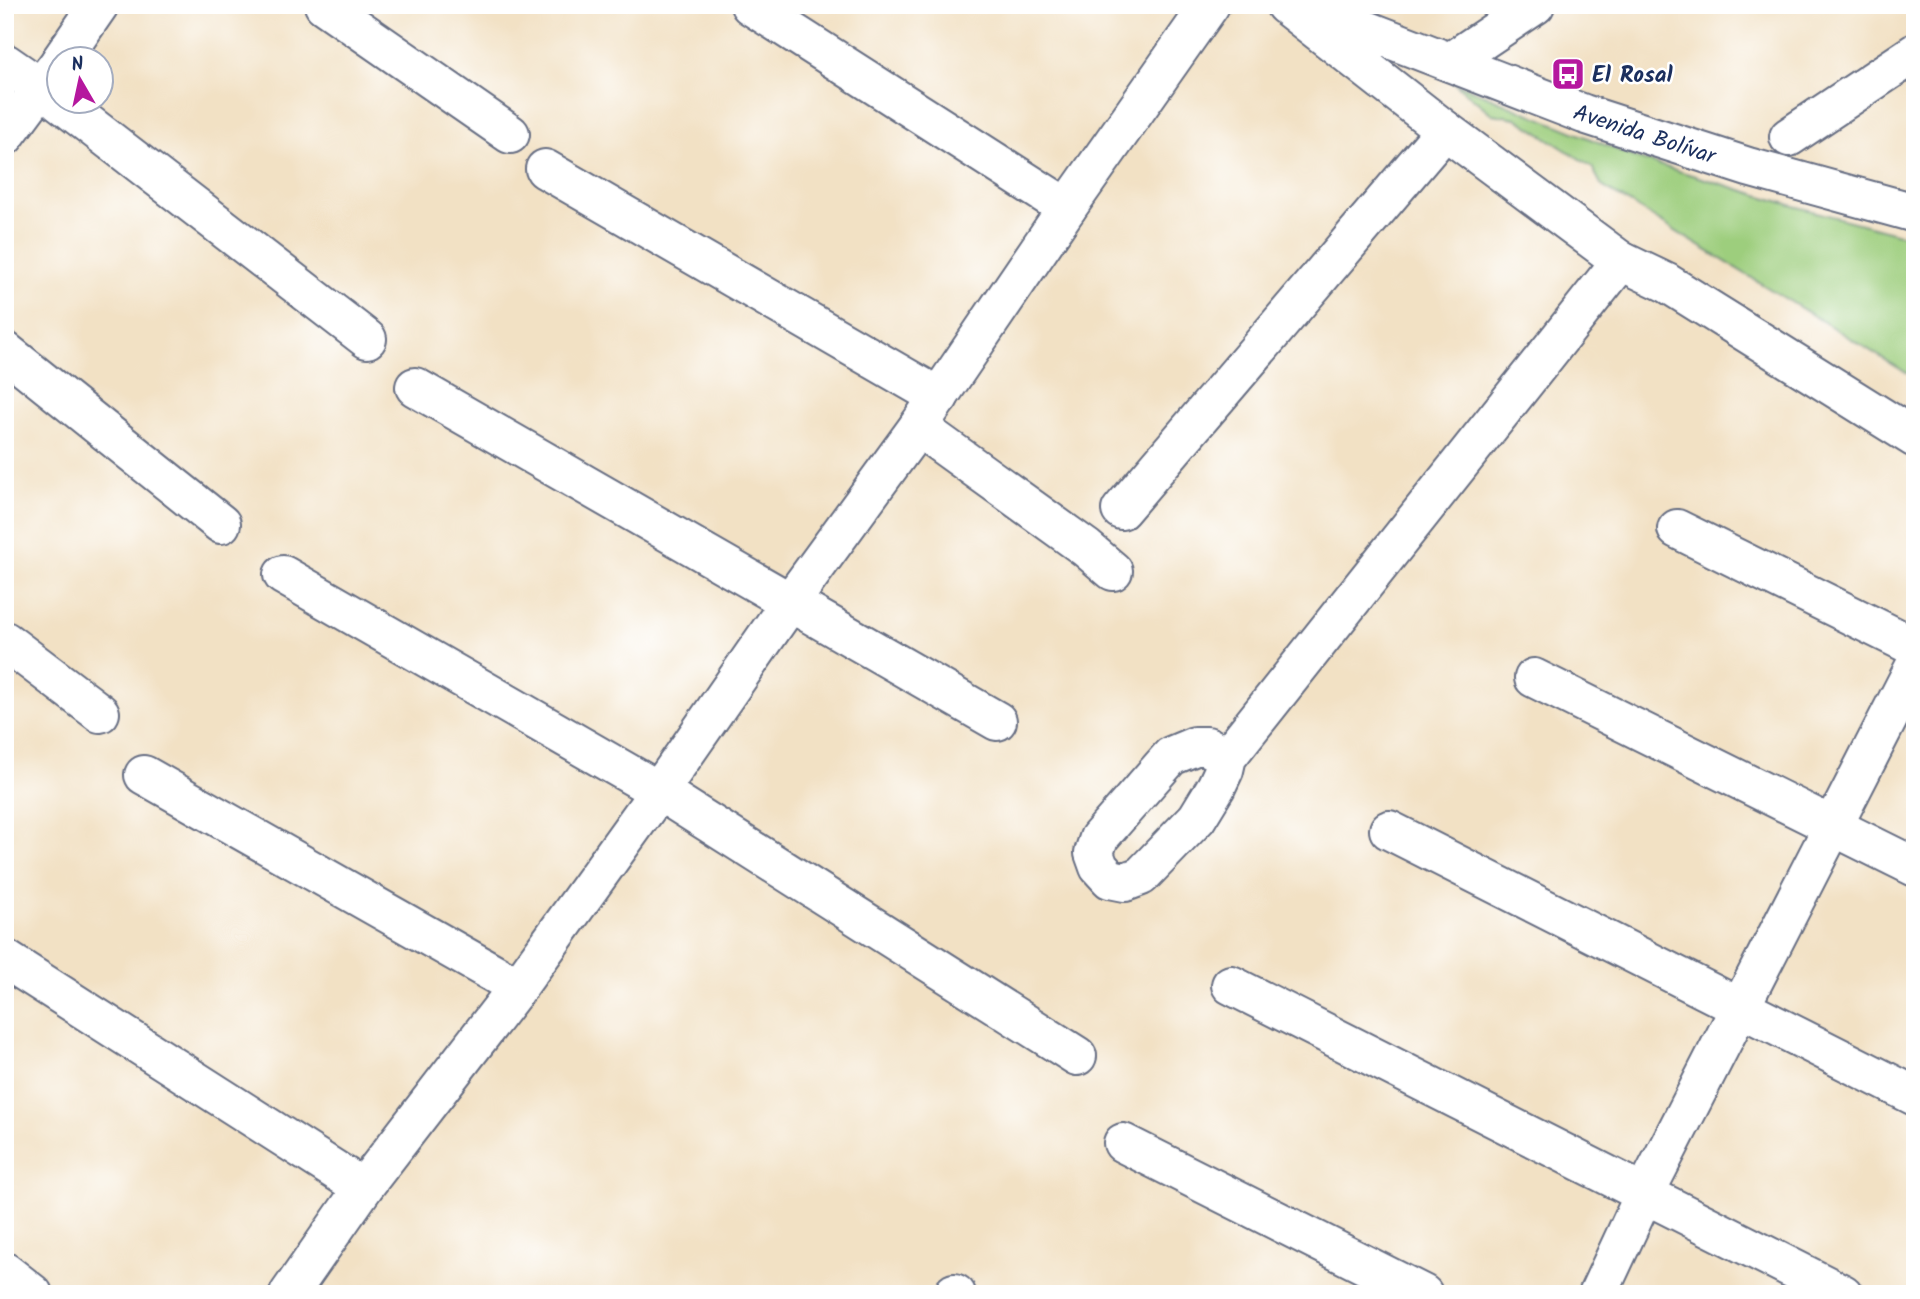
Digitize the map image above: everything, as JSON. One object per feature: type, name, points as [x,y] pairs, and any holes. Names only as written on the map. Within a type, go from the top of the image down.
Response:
[{"type":"street","points":[[76,46],[99,5]]},
{"type":"street","points":[[324,5],[510,134]]},
{"type":"street","points":[[750,5],[1067,208]]},
{"type":"street","points":[[289,1294],[363,1188],[518,986],[659,791],[791,601],[928,412],[1210,5]]},
{"type":"street","points":[[1285,5],[1445,130],[1621,261],[1667,283],[1915,438]]},
{"type":"street","name":"Avenida Bolívar","points":[[1303,5],[1584,114],[1748,167],[1915,213]]},
{"type":"street","points":[[1450,62],[1535,5]]},
{"type":"street","points":[[1790,137],[1915,52]]},
{"type":"street","points":[[5,63],[46,78]]},
{"type":"street","points":[[5,136],[46,93]]},
{"type":"street","points":[[97,116],[367,339]]},
{"type":"street","points":[[1121,510],[1445,130]]},
{"type":"street","points":[[545,169],[928,412],[1113,571]]},
{"type":"street","points":[[1227,757],[1621,261]]},
{"type":"street","points":[[5,351],[221,524]]},
{"type":"street","points":[[415,387],[997,721]]},
{"type":"street","points":[[1677,529],[1915,647]]},
{"type":"street","points":[[283,575],[659,791],[1077,1056]]},
{"type":"street","points":[[5,642],[100,713]]},
{"type":"street","points":[[1598,1294],[1645,1193],[1915,666]]},
{"type":"street","points":[[1534,678],[1915,867]]},
{"type":"street","points":[[144,775],[518,986]]},
{"type":"street","points":[[1389,830],[1915,1096]]},
{"type":"street","points":[[5,959],[363,1188]]},
{"type":"street","points":[[1231,985],[1843,1294]]},
{"type":"street","points":[[1124,1143],[1423,1294]]},
{"type":"street","points":[[5,1272],[33,1294]]},
{"type":"green space","points":[[1453,82],[1639,159],[1801,208],[1915,238],[1915,378],[1602,186],[1592,167],[1516,118],[1492,114]]},
{"type":"place","name":"El Rosal","points":[[1568,74]]}]
